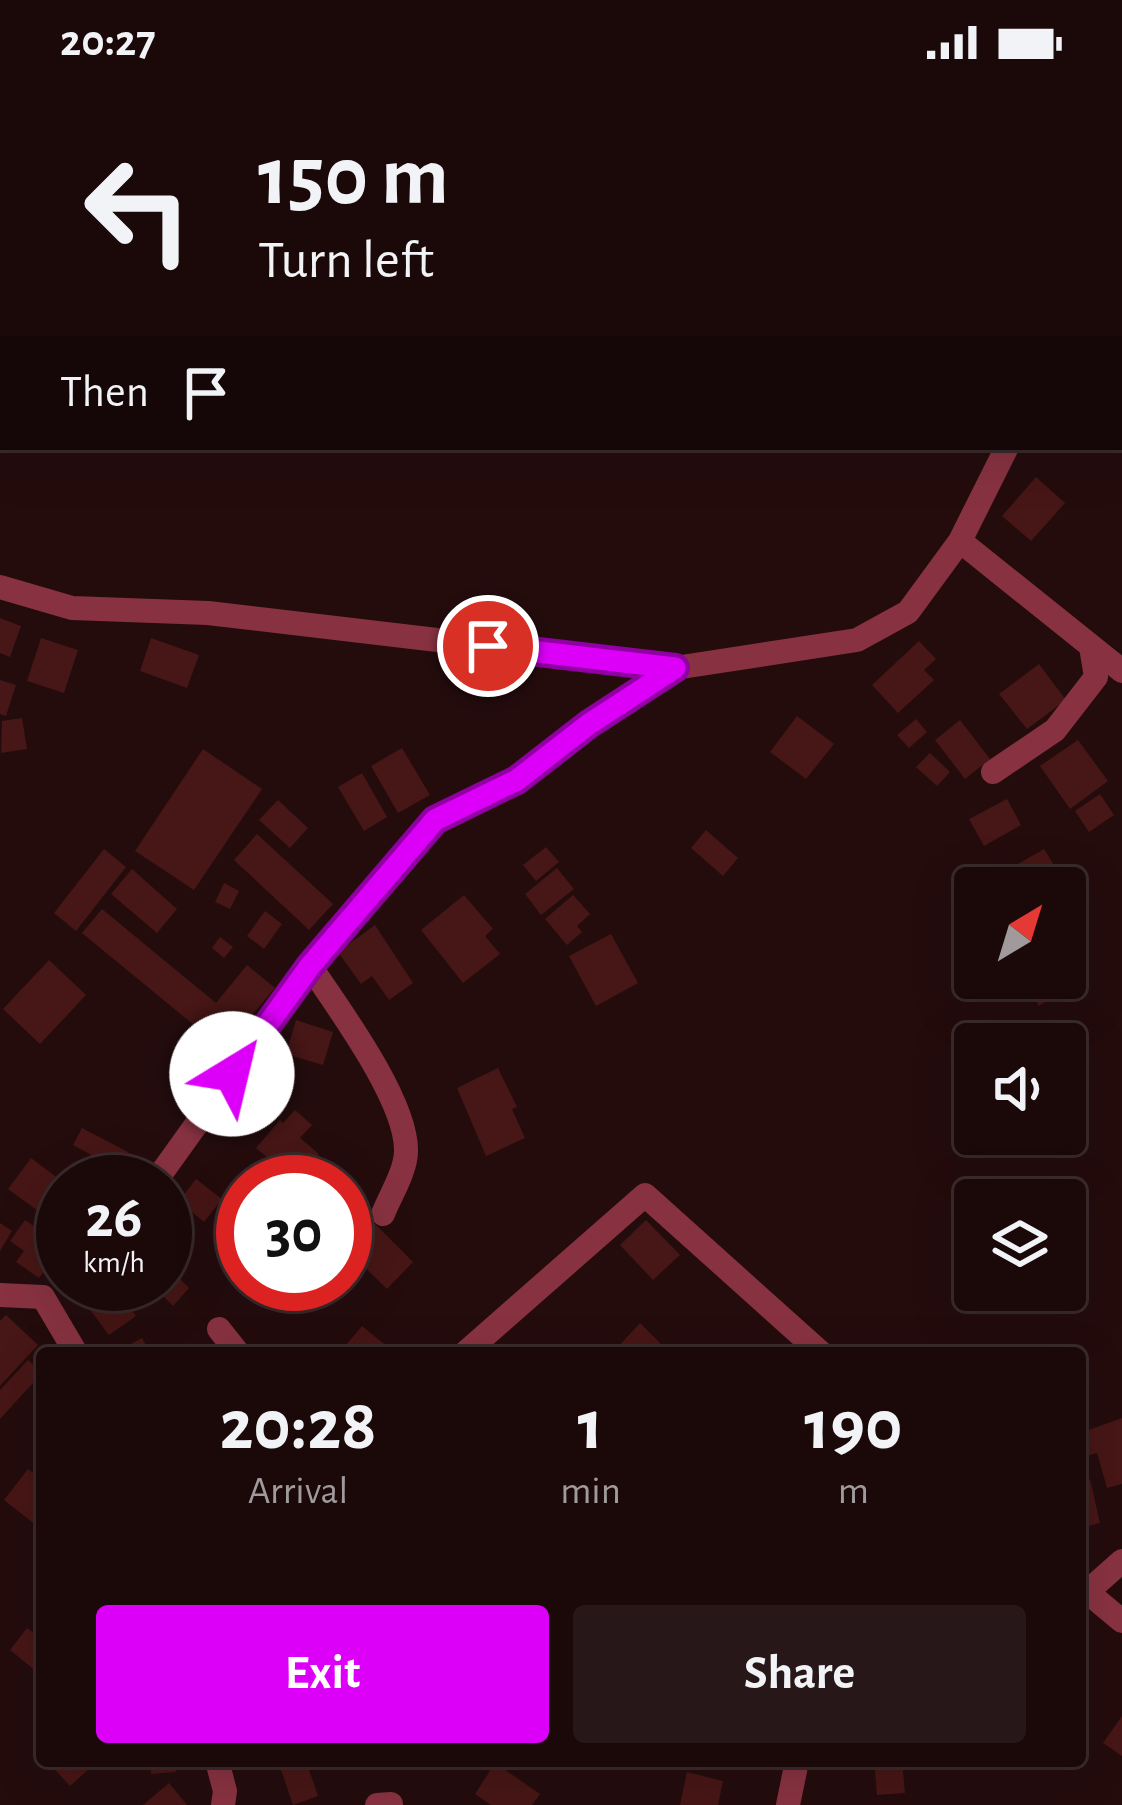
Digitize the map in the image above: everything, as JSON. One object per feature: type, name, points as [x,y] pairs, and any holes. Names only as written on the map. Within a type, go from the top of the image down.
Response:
[{"type":"street","points":[[0,587],[72,608],[208,614],[675,668],[857,640],[908,612],[960,541],[1005,450]]},
{"type":"street","points":[[960,541],[1122,671]]},
{"type":"street","points":[[993,772],[1055,730],[1096,677],[1091,647]]},
{"type":"street","points":[[174,1155],[310,966],[435,820],[517,780],[589,724],[675,668]]},
{"type":"street","points":[[310,966],[351,1027],[399,1114],[406,1154],[383,1214]]},
{"type":"street","points":[[472,1347],[645,1195],[814,1347]]},
{"type":"street","points":[[0,1295],[36,1297]]},
{"type":"street","points":[[51,1311],[72,1347]]},
{"type":"street","points":[[219,1329],[233,1347]]},
{"type":"street","points":[[1086,1587],[1122,1561]]},
{"type":"street","points":[[1086,1591],[1122,1621]]},
{"type":"street","points":[[219,1767],[224,1805]]},
{"type":"street","points":[[788,1805],[795,1767]]},
{"type":"street","points":[[377,1805],[392,1804]]},
{"type":"building","points":[[1036,477],[1065,503],[1031,541],[1002,516]]},
{"type":"building","points":[[0,618],[21,626],[10,657],[0,653]]},
{"type":"building","points":[[41,638],[78,650],[64,693],[27,681]]},
{"type":"building","points":[[151,638],[199,655],[187,688],[140,671]]},
{"type":"building","points":[[919,641],[936,659],[924,670],[934,680],[898,713],[872,685]]},
{"type":"building","points":[[1039,664],[1066,700],[1027,729],[999,694]]},
{"type":"building","points":[[0,680],[16,685],[6,716],[0,714]]},
{"type":"building","points":[[797,716],[834,744],[806,779],[770,752]]},
{"type":"building","points":[[22,718],[27,749],[1,753],[2,721]]},
{"type":"building","points":[[916,719],[927,732],[909,748],[897,735]]},
{"type":"building","points":[[960,720],[990,759],[965,779],[935,740]]},
{"type":"building","points":[[1078,740],[1108,781],[1070,809],[1040,766]]},
{"type":"building","points":[[402,748],[430,795],[398,813],[371,766]]},
{"type":"building","points":[[203,749],[262,789],[194,890],[135,851]]},
{"type":"building","points":[[930,753],[950,772],[937,786],[916,767]]},
{"type":"building","points":[[362,773],[387,817],[364,831],[338,787]]},
{"type":"building","points":[[1100,794],[1114,815],[1089,832],[1075,811]]},
{"type":"building","points":[[1007,799],[1021,825],[984,846],[969,819]]},
{"type":"building","points":[[278,800],[308,828],[290,848],[259,820]]},
{"type":"building","points":[[706,830],[738,858],[723,876],[691,848]]},
{"type":"building","points":[[257,834],[333,904],[309,930],[234,860]]},
{"type":"building","points":[[546,847],[559,862],[536,881],[523,865]]},
{"type":"building","points":[[104,849],[126,867],[76,931],[54,913]]},
{"type":"building","points":[[1044,849],[1055,867],[1013,867]]},
{"type":"building","points":[[557,868],[574,889],[541,915],[525,894]]},
{"type":"building","points":[[132,869],[177,909],[157,933],[111,894]]},
{"type":"building","points":[[224,883],[239,891],[230,909],[215,902]]},
{"type":"building","points":[[464,895],[493,929],[485,936],[500,954],[463,983],[421,930]]},
{"type":"building","points":[[573,895],[590,914],[577,926],[582,932],[567,945],[545,919]]},
{"type":"building","points":[[102,909],[216,1003],[247,965],[275,988],[223,1049],[82,933]]},
{"type":"building","points":[[265,911],[282,924],[264,949],[247,936]]},
{"type":"building","points":[[375,925],[413,983],[389,1000],[372,976],[361,984],[338,952]]},
{"type":"building","points":[[611,934],[638,983],[596,1006],[569,956]]},
{"type":"building","points":[[220,937],[233,947],[224,958],[212,948]]},
{"type":"building","points":[[49,960],[86,995],[40,1044],[3,1009]]},
{"type":"building","points":[[296,1020],[333,1032],[323,1065],[286,1054]]},
{"type":"building","points":[[498,1068],[517,1107],[512,1109],[525,1138],[486,1156],[457,1088]]},
{"type":"building","points":[[295,1110],[312,1125],[300,1138],[318,1155],[264,1155],[256,1148],[280,1120],[283,1123]]},
{"type":"building","points":[[82,1128],[128,1152],[91,1155],[73,1145]]},
{"type":"building","points":[[31,1158],[36,1162],[36,1209],[8,1189]]},
{"type":"building","points":[[196,1179],[216,1194],[216,1207],[204,1222],[192,1212]]},
{"type":"building","points":[[25,1220],[36,1228],[36,1276],[16,1262],[24,1251],[10,1241]]},
{"type":"building","points":[[646,1220],[680,1255],[653,1280],[620,1245]]},
{"type":"building","points":[[0,1223],[12,1231],[0,1251]]},
{"type":"building","points":[[372,1223],[413,1262],[387,1289],[372,1274]]},
{"type":"building","points":[[91,1311],[132,1311],[136,1316],[109,1335]]},
{"type":"building","points":[[6,1315],[38,1345],[0,1386],[0,1321]]},
{"type":"building","points":[[640,1323],[660,1343],[656,1347],[618,1347]]},
{"type":"building","points":[[362,1326],[388,1347],[344,1347]]},
{"type":"building","points":[[142,1338],[147,1347],[125,1347]]},
{"type":"building","points":[[28,1360],[36,1367],[36,1380],[0,1419],[0,1390]]},
{"type":"building","points":[[1122,1418],[1122,1484],[1107,1488],[1097,1453],[1086,1456],[1086,1431]]},
{"type":"building","points":[[28,1469],[36,1475],[36,1525],[4,1500]]},
{"type":"building","points":[[1090,1479],[1100,1523],[1086,1526],[1086,1480]]},
{"type":"building","points":[[27,1628],[36,1635],[36,1671],[10,1650]]},
{"type":"building","points":[[1122,1716],[1122,1756],[1103,1743]]},
{"type":"building","points":[[53,1767],[91,1767],[70,1786]]},
{"type":"building","points":[[150,1767],[176,1767],[176,1772],[151,1774]]},
{"type":"building","points":[[280,1767],[308,1767],[318,1796],[293,1805]]},
{"type":"building","points":[[492,1767],[501,1767],[540,1794],[532,1805],[491,1805],[475,1794]]},
{"type":"building","points":[[875,1767],[903,1767],[905,1793],[877,1795]]},
{"type":"building","points":[[687,1772],[723,1781],[718,1805],[680,1805]]},
{"type":"building","points":[[169,1783],[187,1805],[143,1805]]},
{"type":"route","points":[[232,1074],[310,966],[435,820],[517,780],[589,724],[675,668],[488,646]]}]
